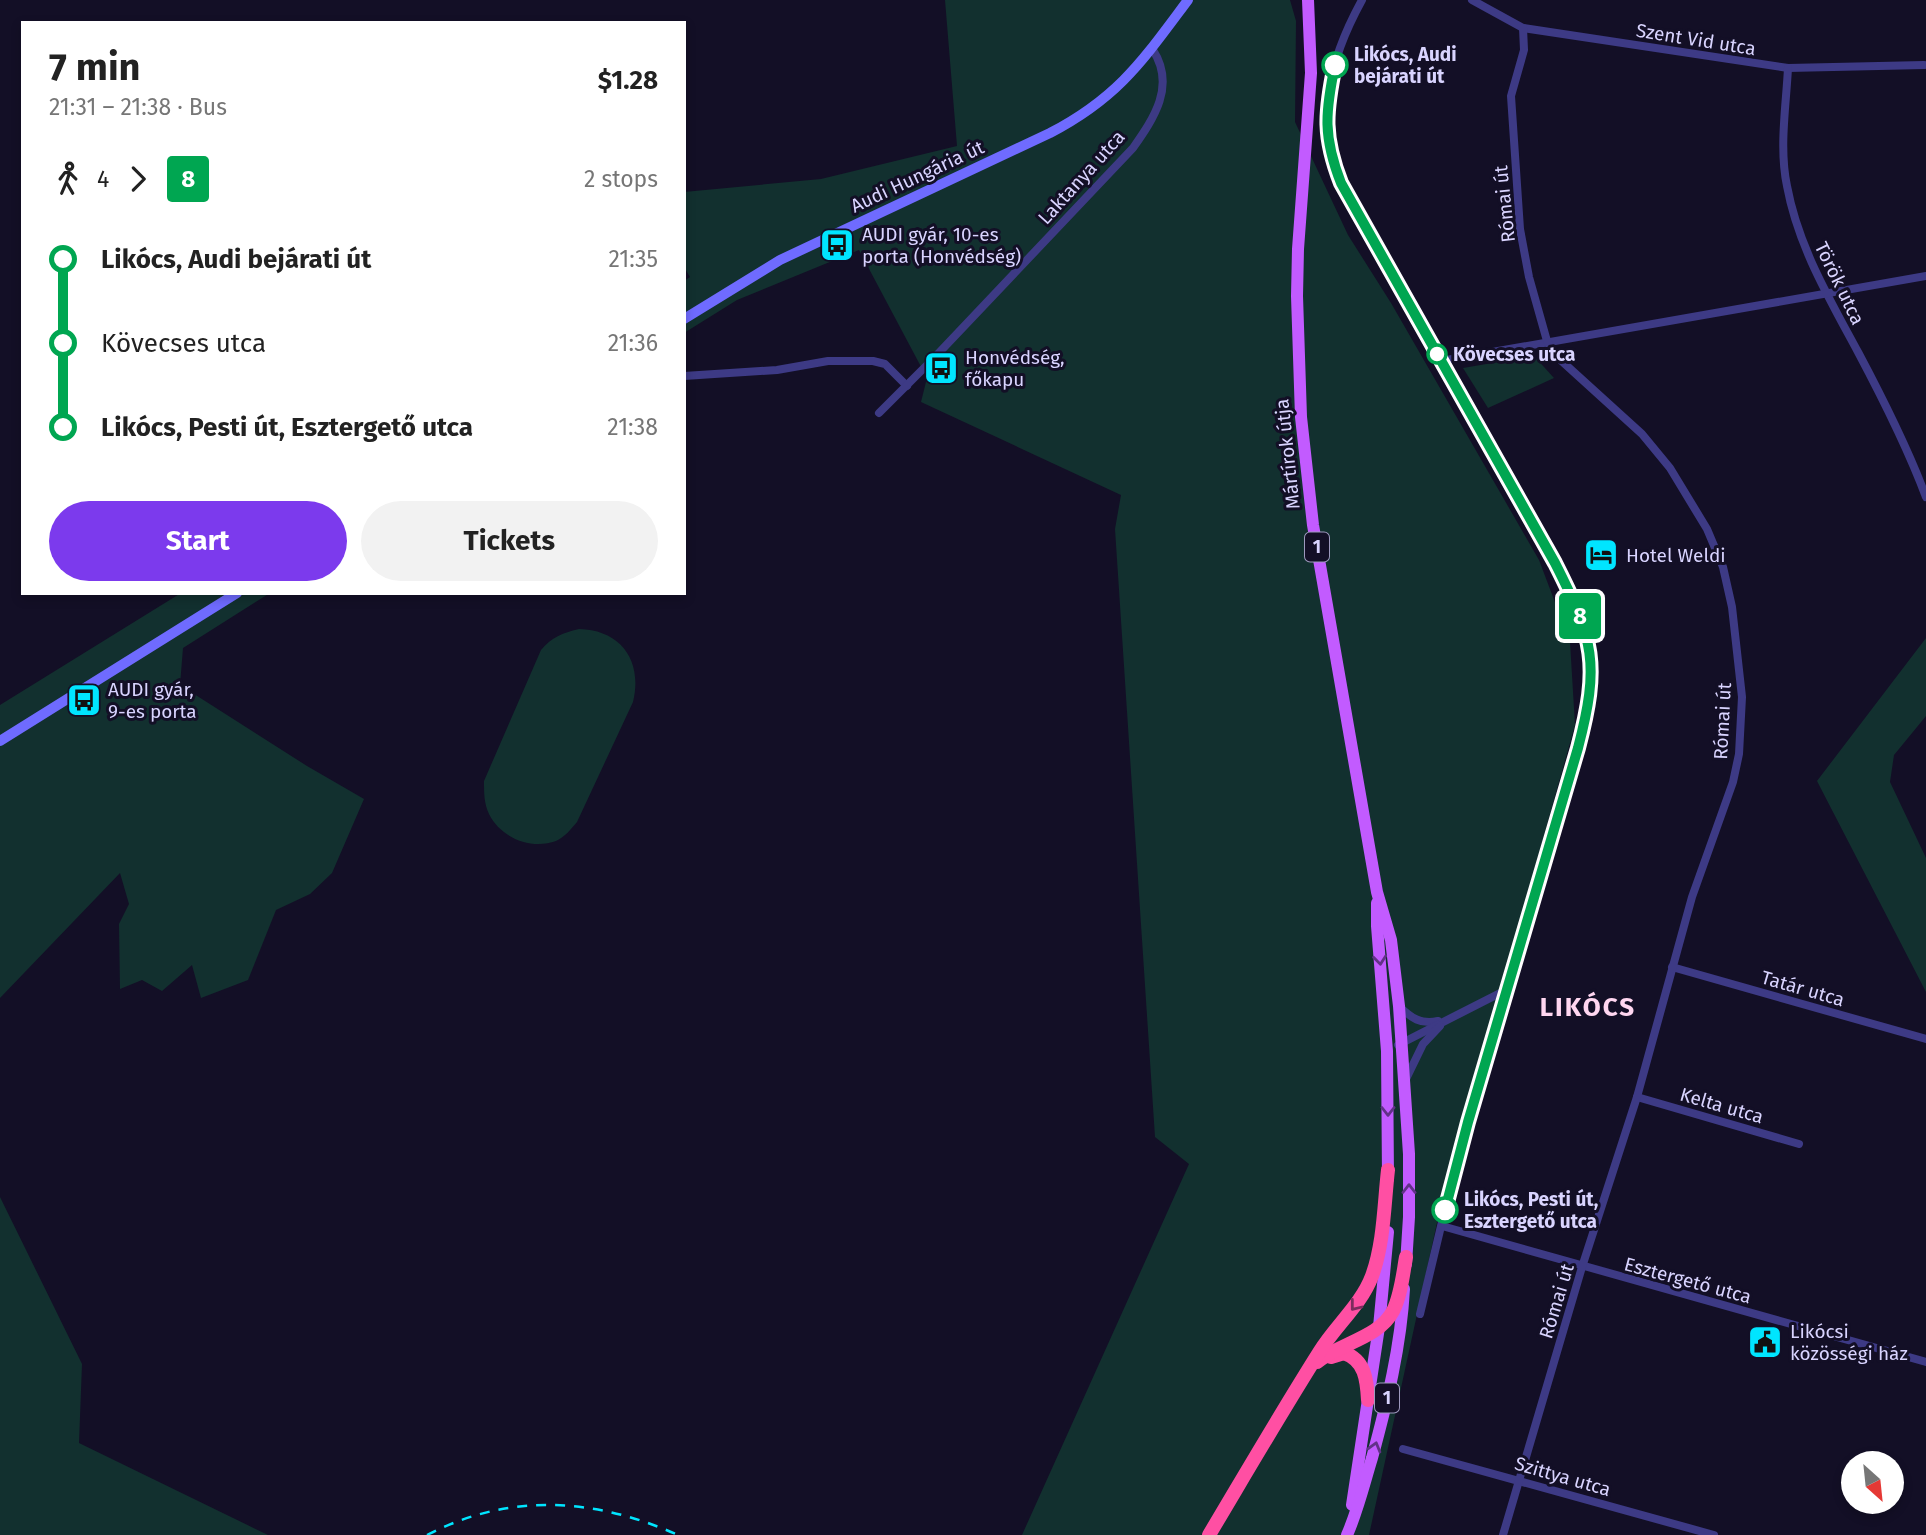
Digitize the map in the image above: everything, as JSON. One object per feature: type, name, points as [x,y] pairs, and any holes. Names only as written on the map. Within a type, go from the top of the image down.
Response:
[{"type":"highway","points":[[1209,1535],[1290,1397],[1320,1351],[1363,1296],[1379,1247],[1388,1170]]},
{"type":"highway","points":[[1311,1368],[1339,1347],[1379,1327],[1393,1311],[1406,1258]]},
{"type":"highway","points":[[1311,1368],[1331,1357],[1343,1353],[1349,1355],[1365,1374],[1368,1400]]},
{"type":"main road","name":"Mártírok útja","points":[[1310,3],[1311,73],[1298,272],[1301,417],[1313,525],[1377,892]]},
{"type":"main road","name":"1","points":[[1347,1535],[1381,1427],[1398,1346],[1409,1217],[1409,1154],[1399,1006],[1391,940],[1377,892]]},
{"type":"main road","name":"1","points":[[1347,1535],[1379,1327],[1387,1241],[1387,1051],[1377,926],[1377,892]]},
{"type":"street","points":[[1153,50],[1188,0]]},
{"type":"street","points":[[1362,0],[1335,65],[1327,101],[1329,143],[1341,183],[1555,563],[1577,606],[1589,645],[1592,668],[1587,715],[1459,1154],[1420,1314]]},
{"type":"street","name":"Szent Vid utca","points":[[1472,0],[1522,29],[1788,68],[1924,65]]},
{"type":"street","name":"Római út","points":[[1503,1535],[1637,1097],[1692,897],[1733,782],[1739,754],[1742,697],[1732,607],[1723,567],[1712,541],[1670,468],[1642,434],[1555,355],[1547,341],[1529,277],[1520,229],[1516,182],[1511,96],[1524,50],[1522,29]]},
{"type":"street","name":"Audi Hungária út","points":[[686,318],[780,260],[1068,124],[1110,95],[1153,50]]},
{"type":"street","name":"Laktanya utca","points":[[879,413],[1133,148],[1150,125],[1160,104],[1163,86],[1159,59],[1153,50]]},
{"type":"street","name":"Török utca","points":[[1788,68],[1783,142],[1786,183],[1797,229],[1825,293],[1898,428],[1926,496]]},
{"type":"street","points":[[1441,361],[1926,276]]},
{"type":"street","points":[[686,376],[777,370],[828,361],[873,362],[885,365],[907,386]]},
{"type":"street","points":[[0,741],[234,595]]},
{"type":"street","name":"Tatár utca","points":[[1672,967],[1926,1039]]},
{"type":"street","points":[[1387,1051],[1508,989]]},
{"type":"street","points":[[1399,1006],[1410,1017],[1421,1022],[1433,1023],[1451,1018]]},
{"type":"street","points":[[1404,1083],[1423,1044],[1451,1018]]},
{"type":"street","name":"Kelta utca","points":[[1637,1097],[1800,1144]]},
{"type":"street","name":"Esztergető utca","points":[[1441,1226],[1926,1362]]},
{"type":"street","name":"Szittya utca","points":[[1403,1449],[1714,1535]]},
{"type":"green space","points":[[945,0],[1290,0],[1296,21],[1295,122],[1348,235],[1391,303],[1539,560],[1570,642],[1575,725],[1443,1195],[1369,1535],[1022,1535],[1189,1164],[1155,1137],[1115,529],[1121,495],[921,402],[927,378],[859,250],[737,300],[686,332],[686,280],[690,277],[686,270],[686,192],[821,179],[957,146]]},
{"type":"green space","points":[[1534,356],[1554,378],[1488,408],[1463,368]]},
{"type":"green space","points":[[178,595],[267,595],[183,648],[180,685],[364,799],[332,873],[310,894],[276,910],[248,980],[201,998],[192,965],[162,991],[142,980],[120,989],[119,924],[129,904],[120,873],[0,998],[0,705]]},
{"type":"green space","points":[[579,629],[607,635],[625,650],[635,673],[633,702],[577,822],[556,841],[527,843],[501,830],[494,822],[486,806],[484,781],[541,650],[558,636]]},
{"type":"green space","points":[[1926,638],[1926,716],[1894,755],[1890,782],[1926,858],[1926,992],[1817,781]]},
{"type":"green space","points":[[0,1197],[82,1364],[79,1443],[268,1535],[0,1535]]},
{"type":"railway","points":[[427,1535],[458,1521],[490,1512],[521,1506],[552,1505],[615,1513],[678,1535]]},
{"type":"bus line","name":"8","points":[[1335,65],[1327,101],[1326,123],[1341,183],[1555,563],[1577,606],[1589,645],[1592,668],[1587,715],[1468,1122],[1445,1210]]},
{"type":"place","name":"Likócs, Audi bejárati út","points":[[1335,65]]},
{"type":"place","name":"AUDI gyár, 10-es porta (Honvédség)","points":[[837,245]]},
{"type":"place","name":"Kövecses utca","points":[[1437,354]]},
{"type":"place","name":"Honvédség, főkapu","points":[[941,368]]},
{"type":"place","name":"Hotel Weldi","points":[[1601,555]]},
{"type":"place","name":"AUDI gyár, 9-es porta","points":[[84,700]]},
{"type":"place","name":"Likócs, Pesti út, Esztergető utca","points":[[1445,1210]]},
{"type":"place","name":"Likócsi közösségi ház","points":[[1765,1342]]},
{"type":"district","name":"LIKÓCS","points":[[1588,1007]]}]
